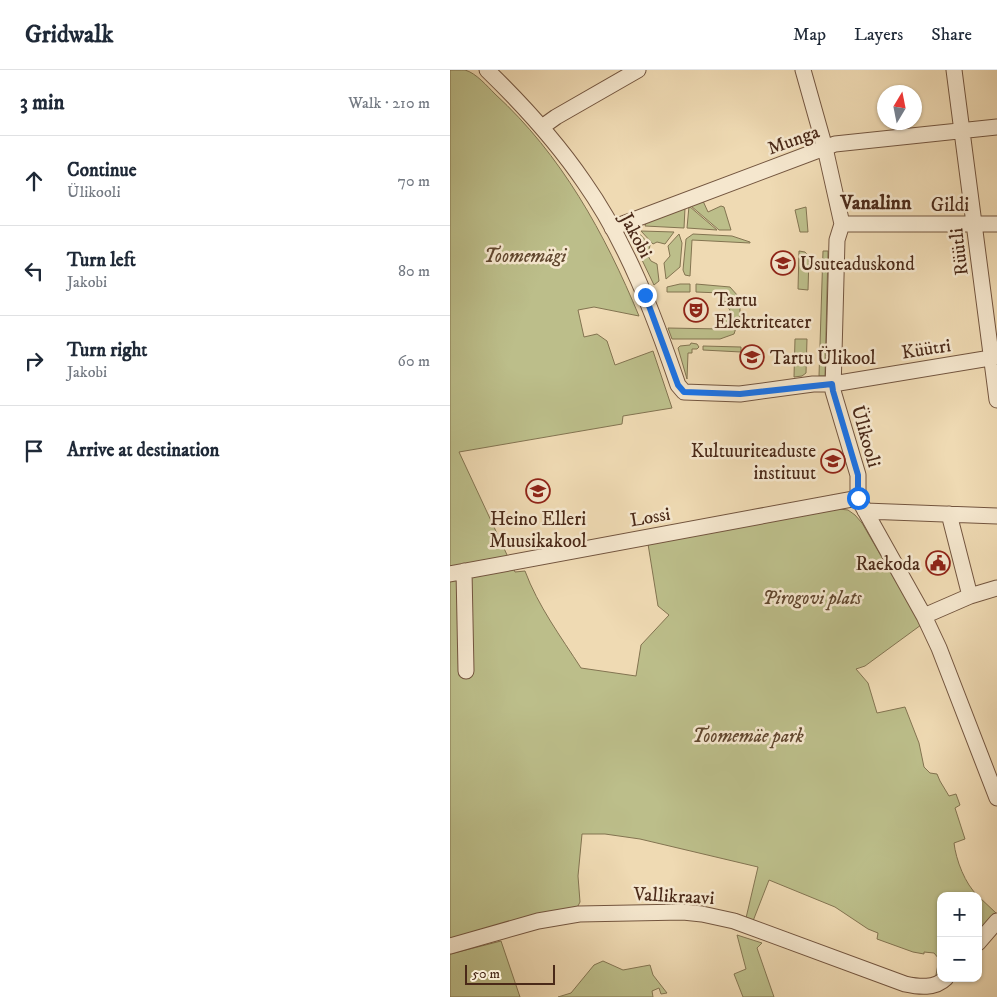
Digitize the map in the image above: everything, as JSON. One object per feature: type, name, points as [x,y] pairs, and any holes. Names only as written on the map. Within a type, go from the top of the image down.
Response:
[{"type":"street","name":"Jakobi","points":[[487,70],[542,127],[584,182],[612,228],[645,295],[678,385],[684,392],[740,394],[832,384]]},
{"type":"street","points":[[542,127],[556,116],[638,70]]},
{"type":"street","name":"Ülikooli","points":[[803,70],[825,148],[842,224],[837,240],[832,384],[858,475],[862,505],[924,616],[991,761],[997,798]]},
{"type":"street","name":"Rüütli","points":[[954,70],[994,357],[997,400]]},
{"type":"street","name":"Munga","points":[[612,228],[835,144],[997,127]]},
{"type":"street","name":"Gildi","points":[[842,224],[997,224]]},
{"type":"street","name":"Küütri","points":[[832,384],[994,357]]},
{"type":"street","name":"Lossi","points":[[457,573],[862,505],[949,514],[997,516]]},
{"type":"street","points":[[949,514],[970,596]]},
{"type":"street","points":[[457,573],[466,671]]},
{"type":"street","points":[[924,616],[970,596],[997,588]]},
{"type":"street","name":"Vallikraavi","points":[[450,946],[538,921],[579,914],[683,912],[734,921],[905,984],[933,986],[942,982]]},
{"type":"street","points":[[982,938],[997,920]]},
{"type":"green space","name":"Toomemäe park","points":[[450,70],[465,70],[485,84],[519,117],[541,142],[579,197],[626,285],[639,316],[594,307],[578,310],[584,337],[597,334],[607,341],[615,365],[653,351],[672,408],[623,416],[622,424],[459,452],[515,572],[525,571],[543,609],[581,668],[636,676],[641,645],[669,615],[658,606],[648,544],[839,509],[848,510],[862,523],[921,625],[865,666],[856,669],[868,683],[877,713],[905,707],[919,743],[924,767],[930,773],[937,774],[949,796],[956,794],[960,805],[955,808],[965,839],[954,843],[955,850],[965,878],[974,892],[937,892],[937,957],[934,953],[913,952],[877,939],[878,933],[868,929],[835,907],[769,880],[753,921],[746,918],[758,867],[640,839],[605,834],[582,834],[578,876],[580,902],[578,906],[574,909],[450,939]]},
{"type":"green space","points":[[703,201],[708,212],[721,206],[724,207],[731,230],[719,230],[691,206]]},
{"type":"green space","points":[[689,206],[717,230],[687,228]]},
{"type":"green space","points":[[806,207],[808,232],[800,232],[795,210]]},
{"type":"green space","points":[[685,208],[684,228],[645,226],[646,223]]},
{"type":"green space","points":[[632,230],[636,230],[650,245],[648,256],[651,261],[657,264],[659,281],[654,285],[631,237]]},
{"type":"green space","points":[[641,231],[674,232],[665,244],[657,242],[653,244]]},
{"type":"green space","points":[[679,234],[682,243],[680,267],[666,279],[664,263],[670,256],[668,246]]},
{"type":"green space","points":[[693,234],[732,236],[750,243],[692,240],[690,276],[685,275],[683,270],[686,239]]},
{"type":"green space","points":[[799,251],[805,252],[809,257],[808,290],[798,289]]},
{"type":"green space","points":[[823,251],[828,251],[825,376],[819,376]]},
{"type":"green space","points":[[690,284],[690,292],[667,292],[667,287]]},
{"type":"green space","points":[[696,284],[730,287],[738,296],[739,302],[721,298],[721,293],[696,292]]},
{"type":"green space","points":[[724,301],[740,305],[739,321],[723,324],[723,320],[728,317],[730,310]]},
{"type":"green space","points":[[737,325],[734,334],[720,339],[672,339],[668,328],[721,329]]},
{"type":"green space","points":[[795,339],[807,339],[806,373],[802,376],[794,377]]},
{"type":"green space","points":[[691,343],[697,344],[699,347],[692,349],[692,353],[688,353],[687,379],[678,348],[690,345]]},
{"type":"green space","points":[[703,346],[741,347],[741,352],[703,350]]},
{"type":"green space","points":[[982,900],[996,913],[982,932]]},
{"type":"green space","points":[[737,935],[762,943],[757,948],[774,997],[743,997],[734,974],[746,969]]},
{"type":"green space","points":[[501,941],[520,997],[450,997],[450,954]]},
{"type":"green space","points":[[603,961],[623,970],[650,965],[653,975],[667,993],[661,994],[659,988],[652,991],[653,997],[558,997],[571,993],[594,965]]},
{"type":"place","name":"Usuteaduskond","points":[[783,263]]},
{"type":"place","name":"Tartu Elektriteater","points":[[696,310]]},
{"type":"place","name":"Tartu Ülikool","points":[[752,357]]},
{"type":"place","name":"Kultuuriteaduste instituut","points":[[833,461]]},
{"type":"place","name":"Heino Elleri Muusikakool","points":[[538,491]]},
{"type":"place","name":"Raekoda","points":[[938,563]]},
{"type":"district","name":"Vanalinn","points":[[876,202]]},
{"type":"route","points":[[645,295],[678,385],[684,392],[740,394],[814,384],[832,384],[858,475],[858,498]]},
{"type":"park label","name":"Toomemägi","points":[[525,255]]},
{"type":"park label","name":"Pirogovi plats","points":[[812,597]]}]
